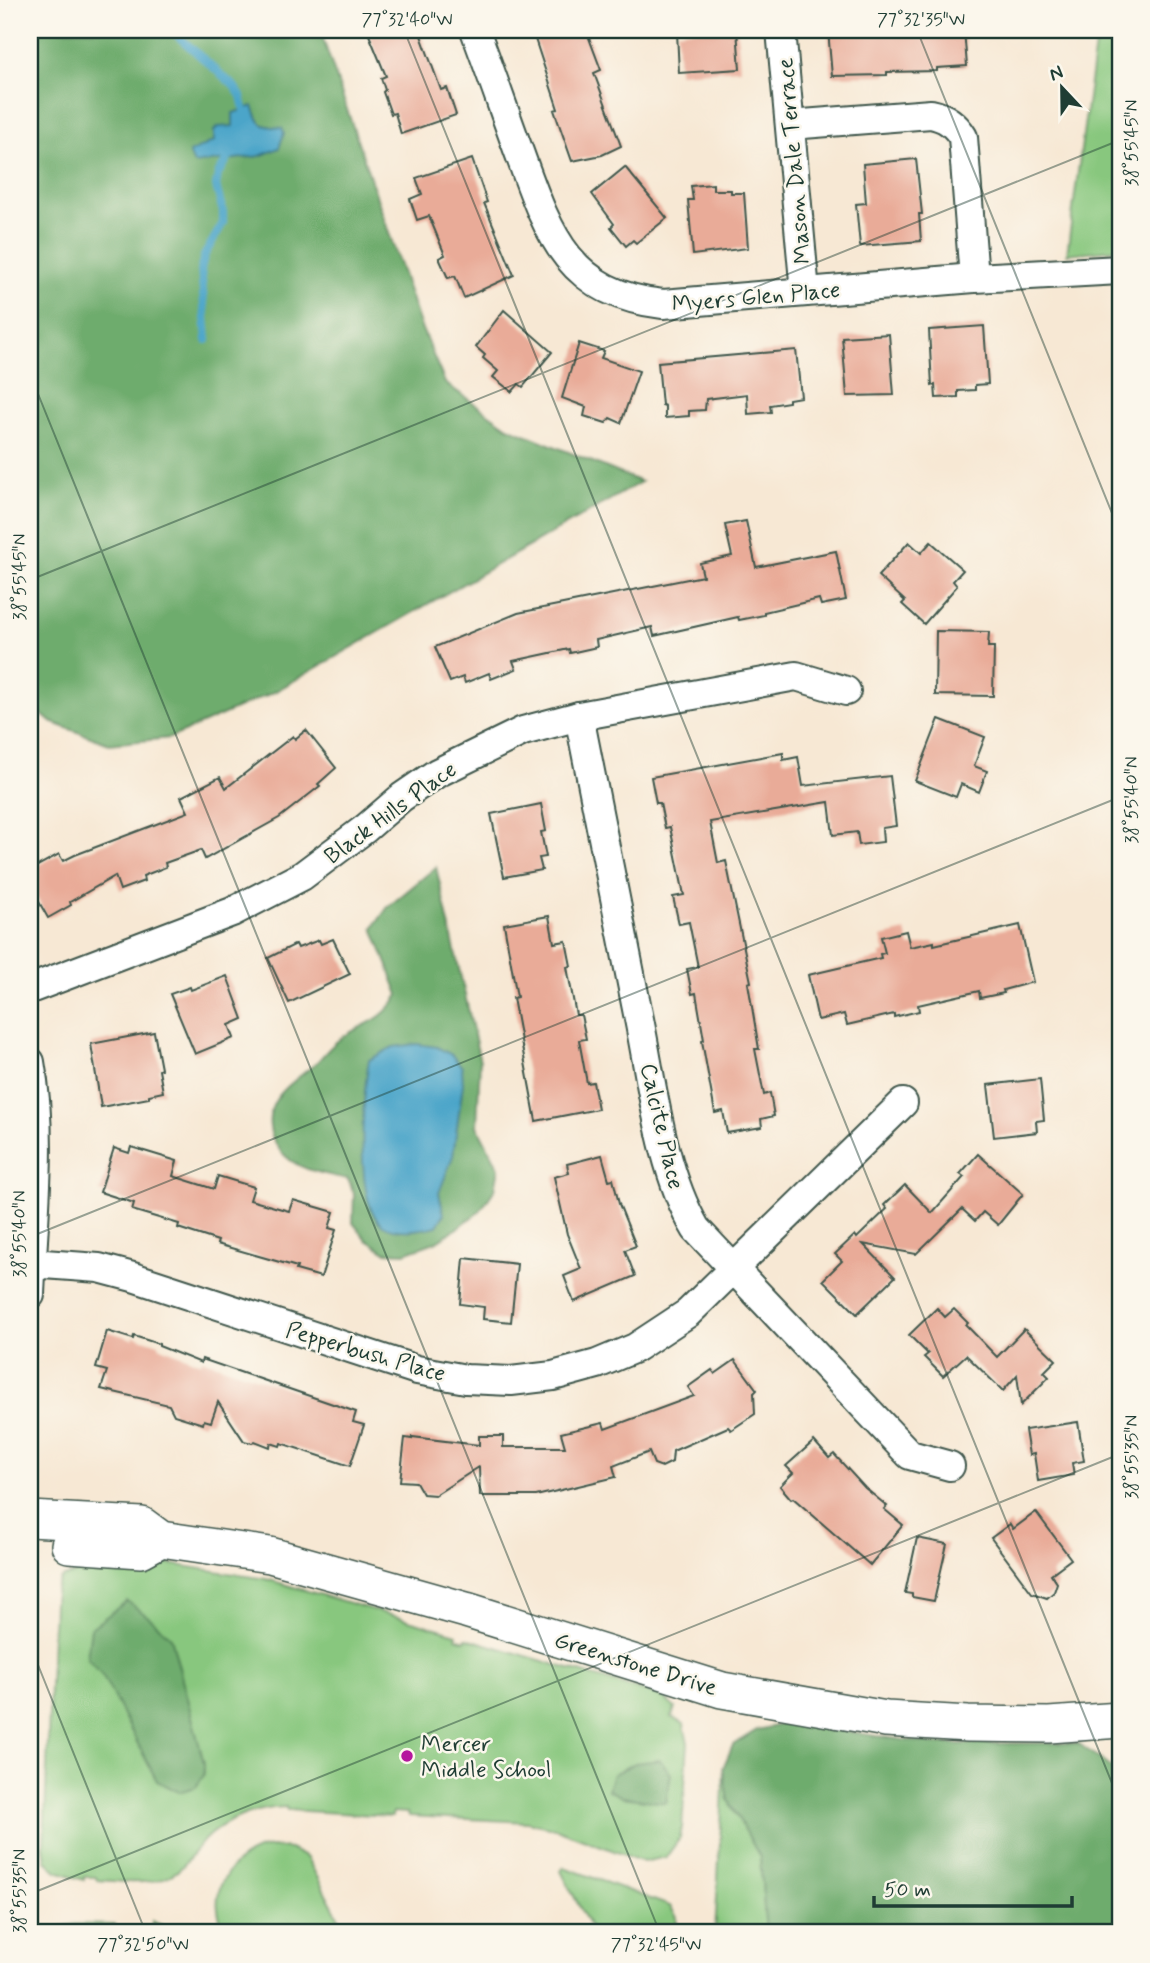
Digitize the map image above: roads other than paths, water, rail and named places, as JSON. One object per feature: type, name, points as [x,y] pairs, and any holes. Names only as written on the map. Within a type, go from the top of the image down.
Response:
[{"type":"street","name":"Myers Glen Place","points":[[475,30],[547,227],[557,245],[592,280],[639,302],[663,304],[974,278],[1120,270]]},
{"type":"street","name":"Mason Dale Terrace","points":[[781,30],[805,292]]},
{"type":"street","points":[[790,125],[931,114],[958,128],[962,137],[974,278]]},
{"type":"street","name":"Black Hills Place","points":[[30,989],[232,912],[302,876],[402,797],[437,773],[505,738],[579,716],[796,676],[846,691]]},
{"type":"street","name":"Calcite Place","points":[[579,716],[674,1185],[696,1229],[910,1455],[950,1466]]},
{"type":"street","points":[[30,1062],[35,1087],[37,1132],[30,1295]]},
{"type":"street","name":"Pepperbush Place","points":[[30,1263],[99,1268],[133,1277],[417,1370],[467,1379],[511,1381],[553,1376],[597,1364],[635,1348],[688,1313],[903,1103]]},
{"type":"street","name":"Greenstone Drive","points":[[30,1519],[142,1525],[161,1539],[243,1550],[337,1573],[722,1690],[900,1720],[1049,1725],[1120,1720]]},
{"type":"street","name":"Greenstone Drive","points":[[30,1543],[141,1550],[161,1539]]},
{"type":"water","points":[[253,106],[262,124],[282,128],[284,133],[279,148],[260,156],[194,164],[189,153],[214,141],[214,131],[218,127],[233,126],[233,113]]},
{"type":"water","points":[[417,1044],[437,1047],[452,1055],[462,1067],[463,1084],[453,1156],[439,1193],[444,1214],[437,1226],[402,1230],[383,1225],[374,1214],[367,1196],[362,1147],[364,1097],[369,1060],[393,1047]]},
{"type":"waterway","points":[[171,30],[234,86],[241,96],[246,117]]},
{"type":"waterway","points":[[207,340],[201,269],[204,256],[223,223],[216,186],[218,174],[231,154]]},
{"type":"place","name":"Mercer Middle School","points":[[407,1756]]}]
